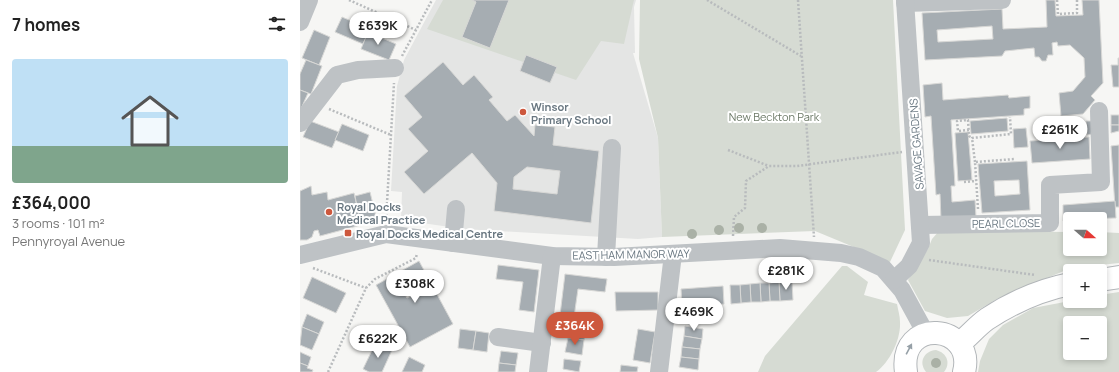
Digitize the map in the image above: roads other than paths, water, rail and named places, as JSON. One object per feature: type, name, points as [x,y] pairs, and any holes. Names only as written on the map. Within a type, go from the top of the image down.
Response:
[{"type":"main road","points":[[1107,279],[1119,277]]},
{"type":"main road","points":[[959,344],[986,320],[1019,300],[1063,286]]},
{"type":"main road","points":[[906,372],[906,353],[910,344],[917,338],[935,332],[944,334],[959,344],[964,354],[966,365],[964,372]]},
{"type":"street","points":[[300,22],[309,0]]},
{"type":"street","points":[[905,2],[1002,0]]},
{"type":"street","name":"SAVAGE GARDENS","points":[[894,280],[909,266],[921,243],[905,2]]},
{"type":"street","points":[[300,124],[314,103],[337,75],[358,70],[395,68]]},
{"type":"street","name":"PEARL CLOSE","points":[[921,225],[1050,222],[1050,185],[1101,182],[1098,110]]},
{"type":"street","points":[[606,257],[612,148]]},
{"type":"street","points":[[453,243],[456,209]]},
{"type":"street","name":"EAST HAM MANOR WAY","points":[[305,261],[386,234],[552,256],[606,257],[780,248],[814,250],[858,257],[883,268],[894,280],[926,334]]},
{"type":"street","points":[[659,372],[673,254]]},
{"type":"street","points":[[538,372],[552,256]]},
{"type":"street","points":[[498,337],[542,343]]},
{"type":"place","name":"Winsor Primary School","points":[[523,112]]},
{"type":"place","name":"Royal Docks Medical Practice","points":[[329,212]]},
{"type":"place","name":"Royal Docks Medical Centre","points":[[348,233]]},
{"type":"park label","name":"New Beckton Park","points":[[774,116]]}]
